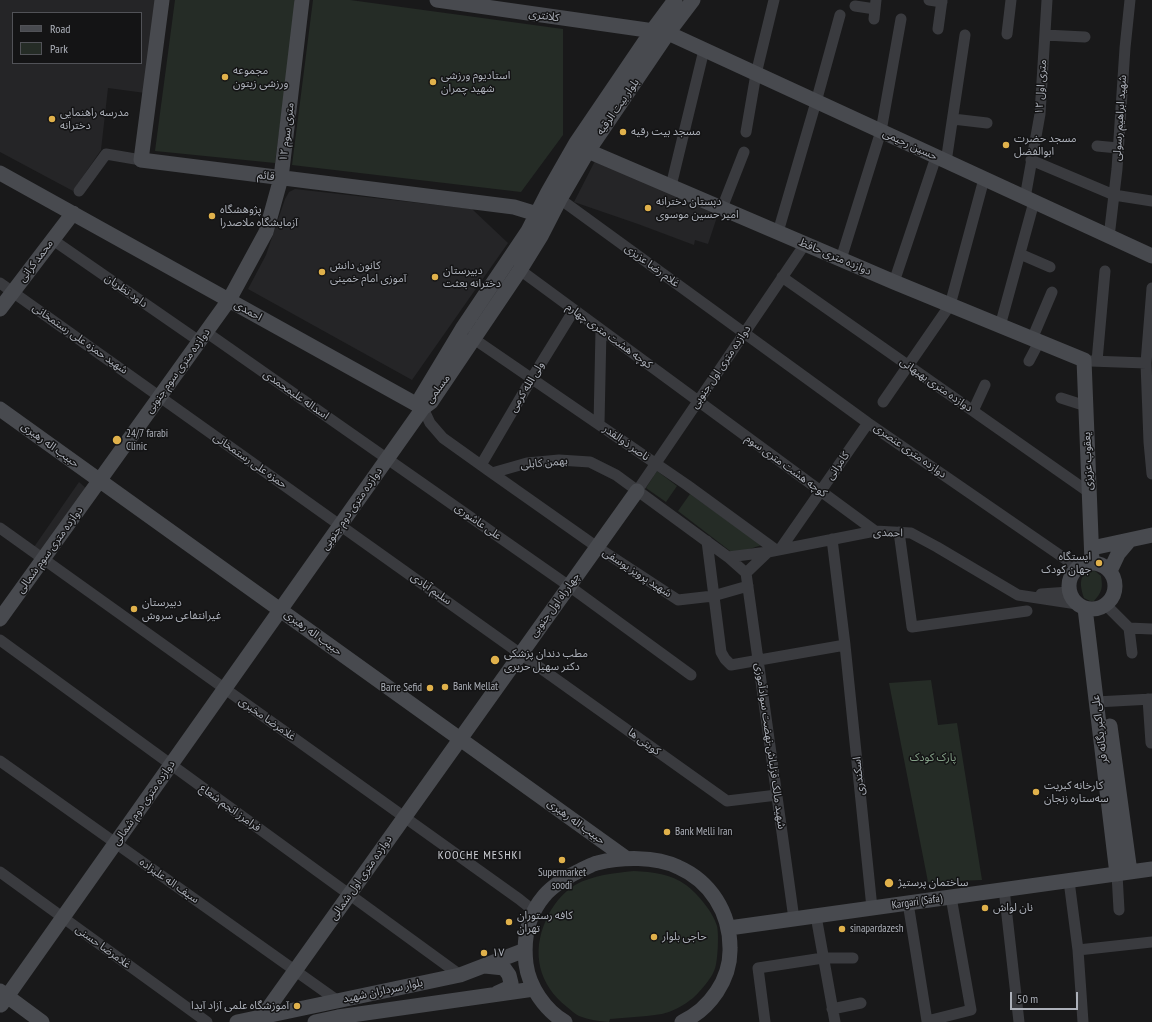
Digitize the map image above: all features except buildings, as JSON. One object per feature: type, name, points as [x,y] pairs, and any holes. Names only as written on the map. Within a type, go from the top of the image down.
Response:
[{"type":"main road","points":[[141,160],[162,0]]},
{"type":"main road","name":"۱۲ متری سوم","points":[[229,300],[266,232],[282,178],[302,0]]},
{"type":"main road","name":"کلانتری","points":[[437,0],[668,34]]},
{"type":"main road","name":"بلوار بیت الرقیه","points":[[543,216],[548,192],[576,143],[652,31],[675,0]]},
{"type":"main road","name":"بلوار بیت الرقیه","points":[[543,216],[560,199],[588,151],[693,0]]},
{"type":"main road","name":"حسین رحیمی","points":[[668,34],[1152,256]]},
{"type":"main road","name":"دوازده متری حافظ","points":[[588,151],[894,282],[1036,341],[1090,361]]},
{"type":"main road","name":"قائم","points":[[141,160],[514,207],[543,216]]},
{"type":"main road","name":"احمدی","points":[[0,173],[423,408]]},
{"type":"main road","name":"محمد کرانی","points":[[0,309],[73,213]]},
{"type":"main road","name":"مسلمی","points":[[543,216],[541,236],[520,270],[431,402],[423,408],[421,397],[462,329],[528,231],[543,216]]},
{"type":"main road","name":"دوازده متری سوم جنوبی","points":[[99,480],[229,300]]},
{"type":"main road","name":"یعقوب عزیزی","points":[[1090,361],[1086,406],[1092,555]]},
{"type":"main road","name":"دوازده متری دوم جنوبی","points":[[280,610],[423,408]]},
{"type":"main road","name":"حبیب اله رهبری","points":[[0,409],[626,858]]},
{"type":"main road","name":"دوازده متری سوم شمالی","points":[[0,619],[99,480]]},
{"type":"main road","name":"چهارراه اول جنوبی","points":[[460,739],[637,491]]},
{"type":"main road","points":[[1092,555],[1099,563],[1105,566],[1114,577],[1114,593],[1111,600],[1086,603],[1068,585],[1072,572],[1092,555],[1129,541],[1152,535]]},
{"type":"main road","points":[[1110,571],[1118,554],[1129,541]]},
{"type":"main road","name":"علی اکبر یگانه فر","points":[[1086,603],[1101,702],[1123,873]]},
{"type":"main road","name":"دوازده متری دوم شمالی","points":[[2,999],[116,843],[280,610]]},
{"type":"main road","name":"دوازده متری اول شمالی","points":[[262,1017],[460,739]]},
{"type":"main road","points":[[565,1022],[545,1006],[534,989],[527,970],[524,950],[527,930],[534,911],[544,895],[568,876],[596,863],[626,858],[663,862],[677,866],[695,876],[710,890],[722,908],[729,928],[730,956],[727,969],[719,988],[706,1005],[690,1018],[682,1022]]},
{"type":"main road","name":"Kargari (Safa)","points":[[729,928],[1152,869]]},
{"type":"main road","name":"بلوار سرداران شهید","points":[[238,1022],[460,975],[524,950]]},
{"type":"main road","points":[[484,966],[504,968],[509,975],[511,984],[508,988],[492,995]]},
{"type":"main road","name":"بلوار سرداران شهید","points":[[315,1022],[338,1017],[534,989]]},
{"type":"main road","points":[[2,999],[24,1022]]},
{"type":"main road","points":[[2,999],[42,1022]]},
{"type":"street","points":[[746,132],[756,74],[774,0]]},
{"type":"street","points":[[928,0],[942,1],[938,29]]},
{"type":"street","points":[[1007,34],[1012,0]]},
{"type":"street","name":"۱۲ متری اول","points":[[1000,326],[1020,254],[1029,200],[1032,160],[1040,114],[1047,0]]},
{"type":"street","name":"شهید ابراهیم رسولی","points":[[1109,237],[1114,195],[1130,0]]},
{"type":"street","points":[[855,6],[875,9]]},
{"type":"street","points":[[778,232],[840,15]]},
{"type":"street","points":[[841,259],[881,132],[901,19]]},
{"type":"street","points":[[894,282],[941,159],[953,119],[965,35]]},
{"type":"street","points":[[1045,35],[1085,37]]},
{"type":"street","points":[[671,186],[704,50]]},
{"type":"street","points":[[953,119],[987,123]]},
{"type":"street","points":[[1097,146],[1118,148]]},
{"type":"street","points":[[722,208],[744,152]]},
{"type":"street","points":[[79,191],[106,154],[141,160]]},
{"type":"street","points":[[1032,160],[1114,195],[1152,201]]},
{"type":"street","points":[[883,402],[950,305],[984,179]]},
{"type":"street","name":"غلام رضا عزیزی","points":[[560,199],[744,333]]},
{"type":"street","name":"داود نظریان","points":[[53,240],[202,336]]},
{"type":"street","name":"دوازده متری اول جنوبی","points":[[637,491],[805,244]]},
{"type":"street","points":[[1020,254],[1050,267]]},
{"type":"street","name":"کوچه هشت متری چهارم","points":[[520,270],[698,401]]},
{"type":"street","points":[[1105,271],[1090,361],[1146,363]]},
{"type":"street","name":"دوازده متری بهبهانی","points":[[782,277],[1090,492]]},
{"type":"street","name":"شهید حمزه علی رستمخانی","points":[[0,283],[159,396]]},
{"type":"street","points":[[1152,288],[1146,363],[1149,442],[1152,474]]},
{"type":"street","points":[[1029,362],[1052,292]]},
{"type":"street","name":"ولی الله کرمی","points":[[481,465],[574,310]]},
{"type":"street","points":[[599,424],[601,330]]},
{"type":"street","name":"دوازده متری عنصری","points":[[744,333],[868,423],[1077,567]]},
{"type":"street","name":"اسداله علیمحمدی","points":[[202,336],[387,459]]},
{"type":"street","name":"ناصر ذوالقدر","points":[[474,339],[687,485],[775,550]]},
{"type":"street","points":[[973,411],[985,385]]},
{"type":"street","name":"حمزه علی رستمخانی","points":[[159,396],[340,525]]},
{"type":"street","points":[[1061,398],[1086,406]]},
{"type":"street","name":"کوچه هشت متری سوم","points":[[698,401],[875,531]]},
{"type":"street","points":[[423,408],[430,423],[443,438],[492,473]]},
{"type":"street","name":"کامرانی","points":[[746,573],[775,550],[821,491],[868,423]]},
{"type":"street","name":"علی عاشوری","points":[[387,459],[569,586],[691,675]]},
{"type":"street","name":"بهمن کابلی","points":[[492,473],[528,463],[559,460],[590,462],[616,475],[707,541],[746,573]]},
{"type":"street","name":"شهید پرویز یوسفی","points":[[492,473],[597,547],[678,600],[713,596],[748,586]]},
{"type":"street","name":"سلیم آبادی","points":[[340,525],[521,654]]},
{"type":"street","name":"غلامرضا مخبری","points":[[0,528],[534,911]]},
{"type":"street","name":"احمدی","points":[[728,557],[832,540],[875,531],[911,533],[1018,595],[1086,603]]},
{"type":"street","points":[[899,532],[912,627],[1027,611]]},
{"type":"street","name":"اسکندری","points":[[832,540],[845,645],[872,908]]},
{"type":"street","points":[[707,541],[721,652],[731,665],[845,645]]},
{"type":"street","name":"شهید مالک قزلباش-نهضت سوادآموزی","points":[[746,573],[794,919]]},
{"type":"street","points":[[1086,603],[1129,628],[1152,630]]},
{"type":"street","points":[[1129,628],[1132,653]]},
{"type":"street","name":"فرامرز انجم شعاع","points":[[0,640],[460,975]]},
{"type":"street","name":"کویتی ها","points":[[521,654],[727,801],[777,795]]},
{"type":"street","points":[[1101,702],[1150,699],[1151,743]]},
{"type":"street","name":"سیف اله علیزاده","points":[[0,761],[338,1001]]},
{"type":"street","name":"غلامرضا حسنی","points":[[0,872],[207,1022]]},
{"type":"street","points":[[1119,910],[1123,873]]},
{"type":"street","points":[[1069,880],[1078,950],[1084,1022]]},
{"type":"street","points":[[1004,889],[1019,1022]]},
{"type":"street","points":[[908,903],[927,1021],[971,1010],[951,897]]},
{"type":"street","points":[[816,916],[835,1022]]},
{"type":"street","points":[[1078,950],[1152,942]]},
{"type":"street","points":[[766,1022],[758,968],[823,958],[853,958]]},
{"type":"street","points":[[832,1009],[861,1003]]},
{"type":"shaded area","name":"مدرسه راهنمایی دخترانه","points":[[0,0],[156,0],[145,93],[108,88],[101,150],[73,191],[0,152]]},
{"type":"shaded area","name":"دبستان دخترانه امیر حسین موسوی","points":[[595,161],[718,214],[708,244],[695,240],[694,245],[574,202]]},
{"type":"shaded area","points":[[295,189],[472,209],[508,243],[412,380],[248,289],[266,255],[285,199],[289,192]]},
{"type":"shaded area","points":[[79,482],[87,489],[43,554],[34,547]]},
{"type":"green space","name":"مجموعه ورزشی زیتون","points":[[175,0],[294,0],[296,3],[275,163],[155,151]]},
{"type":"green space","name":"استادیوم ورزشی شهید چمران","points":[[313,0],[350,0],[563,29],[563,135],[521,192],[292,165]]},
{"type":"green space","points":[[657,471],[677,486],[666,502],[646,488]]},
{"type":"green space","points":[[690,494],[762,545],[734,554],[678,511]]},
{"type":"green space","points":[[1095,571],[1101,576],[1102,587],[1097,598],[1094,601],[1090,601],[1084,598],[1081,580],[1085,574]]},
{"type":"green space","name":"پارک کودک","points":[[931,680],[938,725],[957,723],[982,880],[928,882],[889,683]]},
{"type":"green space","points":[[634,871],[655,873],[674,878],[686,885],[700,898],[712,915],[718,930],[717,956],[714,971],[707,983],[692,999],[669,1012],[647,1016],[610,1019],[609,1022],[579,1016],[557,998],[544,979],[540,968],[539,956],[541,932],[551,910],[558,900],[575,885],[596,877]]},
{"type":"place","name":"مجموعه ورزشی زیتون","points":[[225,77]]},
{"type":"place","name":"استادیوم ورزشی شهید چمران","points":[[433,82]]},
{"type":"place","name":"مدرسه راهنمایی دخترانه","points":[[52,119]]},
{"type":"place","name":"مسجد بیت رقیه","points":[[623,132]]},
{"type":"place","name":"مسجد حضرت ابوالفضل","points":[[1006,145]]},
{"type":"place","name":"دبستان دخترانه امیر حسین موسوی","points":[[648,208]]},
{"type":"place","name":"پژوهشگاه آزمایشگاه ملاصدرا","points":[[212,216]]},
{"type":"place","name":"کانون دانش آموزی امام خمینی","points":[[322,272]]},
{"type":"place","name":"دبیرستان دخترانه بعثت","points":[[435,277]]},
{"type":"place","name":"24/7 farabi Clinic","points":[[117,440]]},
{"type":"place","name":"ایستگاه جهان کودک","points":[[1099,563]]},
{"type":"place","name":"دبیرستان غیرانتفاعی سروش","points":[[134,609]]},
{"type":"place","name":"مطب دندان پزشکی دکتر سهیل حریری","points":[[495,660]]},
{"type":"place","name":"Bank Mellat","points":[[445,687]]},
{"type":"place","name":"Barre Sefid","points":[[430,688]]},
{"type":"place","name":"کارخانه کبریت سه‌ستاره زنجان","points":[[1036,792]]},
{"type":"place","name":"Bank Melli Iran","points":[[667,832]]},
{"type":"place","name":"Supermarket soodi","points":[[562,860]]},
{"type":"place","name":"ساختمان پرستیژ","points":[[889,883]]},
{"type":"place","name":"نان لواش","points":[[985,908]]},
{"type":"place","name":"کافه رستوران تهران","points":[[509,922]]},
{"type":"place","name":"sinapardazesh","points":[[842,929]]},
{"type":"place","name":"حاجی بلوار","points":[[654,937]]},
{"type":"place","name":"۱۷","points":[[484,953]]},
{"type":"place","name":"آموزشگاه علمی آزاد آیدا","points":[[297,1006]]},
{"type":"district","name":"KOOCHE MESHKI","points":[[480,856]]}]
